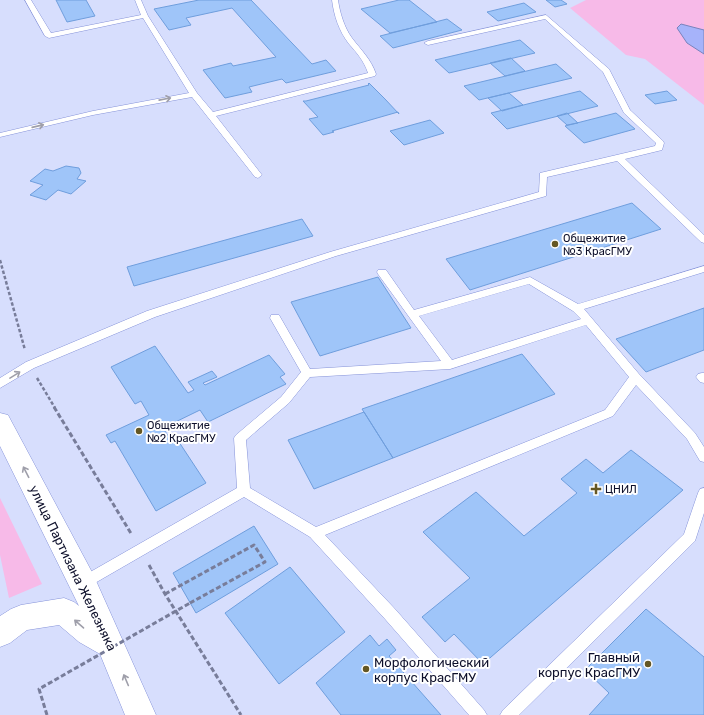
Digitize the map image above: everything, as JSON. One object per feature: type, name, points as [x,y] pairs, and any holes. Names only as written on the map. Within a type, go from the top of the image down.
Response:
[{"type":"main road","name":"улица Партизана Железняка","points":[[0,422],[83,583],[142,715]]},
{"type":"main road","points":[[0,632],[21,618],[64,611],[89,632],[111,645]]},
{"type":"lane","points":[[28,0],[50,36],[145,16]]},
{"type":"lane","points":[[138,0],[145,16],[194,94],[258,175]]},
{"type":"lane","points":[[211,115],[372,74],[370,64],[344,31],[336,8],[335,0]]},
{"type":"lane","points":[[0,384],[30,365],[151,314],[333,254],[543,194],[543,175],[659,148],[660,142],[627,111],[606,71],[546,17],[428,44]]},
{"type":"lane","points":[[0,135],[93,113],[194,94]]},
{"type":"lane","points":[[619,158],[704,240]]},
{"type":"lane","points":[[577,308],[704,269]]},
{"type":"lane","points":[[382,272],[450,365]]},
{"type":"lane","points":[[412,314],[530,280],[577,308],[635,377],[691,436],[704,457]]},
{"type":"lane","points":[[275,318],[307,373]]},
{"type":"lane","points":[[244,491],[240,438],[285,400],[307,373],[450,365],[588,321]]},
{"type":"lane","points":[[315,532],[609,413],[635,377]]},
{"type":"lane","points":[[83,583],[244,491]]},
{"type":"lane","points":[[244,491],[315,532],[479,715]]},
{"type":"lane","points":[[508,715],[690,537],[704,493]]},
{"type":"path","points":[[0,260],[30,365],[141,550],[165,594],[241,715]]},
{"type":"path","points":[[47,715],[39,689],[265,562],[254,545],[165,594]]},
{"type":"shaded area","points":[[586,0],[704,0],[704,105],[645,59],[626,55],[570,8]]},
{"type":"shaded area","points":[[0,498],[42,584],[9,598],[0,555]]},
{"type":"water","points":[[681,24],[704,30],[704,54],[687,43],[677,28]]},
{"type":"building","points":[[56,0],[86,0],[95,16],[67,22]]},
{"type":"building","points":[[199,0],[251,0],[312,64],[326,60],[336,71],[286,83],[282,79],[249,87],[252,92],[225,98],[203,70],[231,63],[233,66],[276,57],[232,8],[186,18],[191,25],[169,30],[154,9]]},
{"type":"building","points":[[399,0],[409,0],[437,22],[390,33],[361,9]]},
{"type":"building","points":[[546,0],[561,0],[567,4],[555,7]]},
{"type":"building","points":[[524,3],[536,12],[498,21],[487,12]]},
{"type":"building","points":[[447,19],[462,30],[393,48],[380,36]]},
{"type":"building","points":[[520,40],[535,53],[449,73],[435,60]]},
{"type":"building","points":[[511,58],[525,71],[505,76],[490,63]]},
{"type":"building","points":[[556,64],[572,78],[479,100],[464,86]]},
{"type":"building","points":[[369,83],[397,112],[323,135],[309,119],[318,117],[303,101],[369,85]]},
{"type":"building","points":[[580,91],[598,106],[507,129],[491,113]]},
{"type":"building","points":[[667,91],[677,100],[655,104],[645,95]]},
{"type":"building","points":[[509,93],[523,105],[502,111],[488,98]]},
{"type":"building","points":[[567,113],[578,123],[567,125],[557,116]]},
{"type":"building","points":[[616,113],[635,129],[584,143],[565,126]]},
{"type":"building","points":[[430,120],[444,133],[404,145],[390,131]]},
{"type":"building","points":[[66,166],[79,168],[81,173],[77,179],[86,181],[71,194],[58,190],[46,200],[30,195],[43,185],[30,181],[45,169],[53,171]]},
{"type":"building","name":"Общежитие №3 КрасГМУ","points":[[632,203],[661,229],[470,290],[446,259]]},
{"type":"building","points":[[302,219],[313,236],[134,286],[127,267]]},
{"type":"building","points":[[378,277],[411,328],[320,356],[291,302]]},
{"type":"building","points":[[704,308],[704,350],[646,372],[616,339]]},
{"type":"building","name":"Общежитие №2 КрасГМУ","points":[[155,346],[188,393],[194,390],[188,382],[212,371],[217,377],[203,383],[205,385],[269,355],[285,374],[280,377],[286,384],[208,422],[200,410],[163,428],[172,442],[177,439],[206,483],[156,511],[115,441],[111,443],[106,435],[149,415],[141,401],[135,404],[111,367]]},
{"type":"building","points":[[522,354],[555,394],[393,458],[362,409]]},
{"type":"building","points":[[364,412],[393,458],[314,489],[288,440]]},
{"type":"building","points":[[631,450],[683,490],[483,664],[454,634],[445,642],[422,617],[470,578],[423,532],[476,492],[524,536],[577,493],[561,479],[586,459],[603,473]]},
{"type":"building","points":[[254,526],[278,564],[196,613],[173,573]]},
{"type":"building","points":[[290,567],[345,632],[279,684],[225,613]]},
{"type":"building","name":"Главный корпус КрасГМУ","points":[[646,609],[704,657],[704,715],[589,715],[609,693],[585,670]]},
{"type":"building","name":"Морфологический корпус КрасГМУ","points":[[370,635],[379,646],[387,639],[396,650],[389,656],[441,715],[341,715],[316,683]]},
{"type":"place","name":"Общежитие №3 КрасГМУ","points":[[555,244]]},
{"type":"place","name":"Общежитие №2 КрасГМУ","points":[[139,431]]},
{"type":"place","name":"ЦНИЛ","points":[[596,489]]},
{"type":"place","name":"Главный корпус КрасГМУ","points":[[648,664]]},
{"type":"place","name":"Морфологический корпус КрасГМУ","points":[[366,669]]}]
